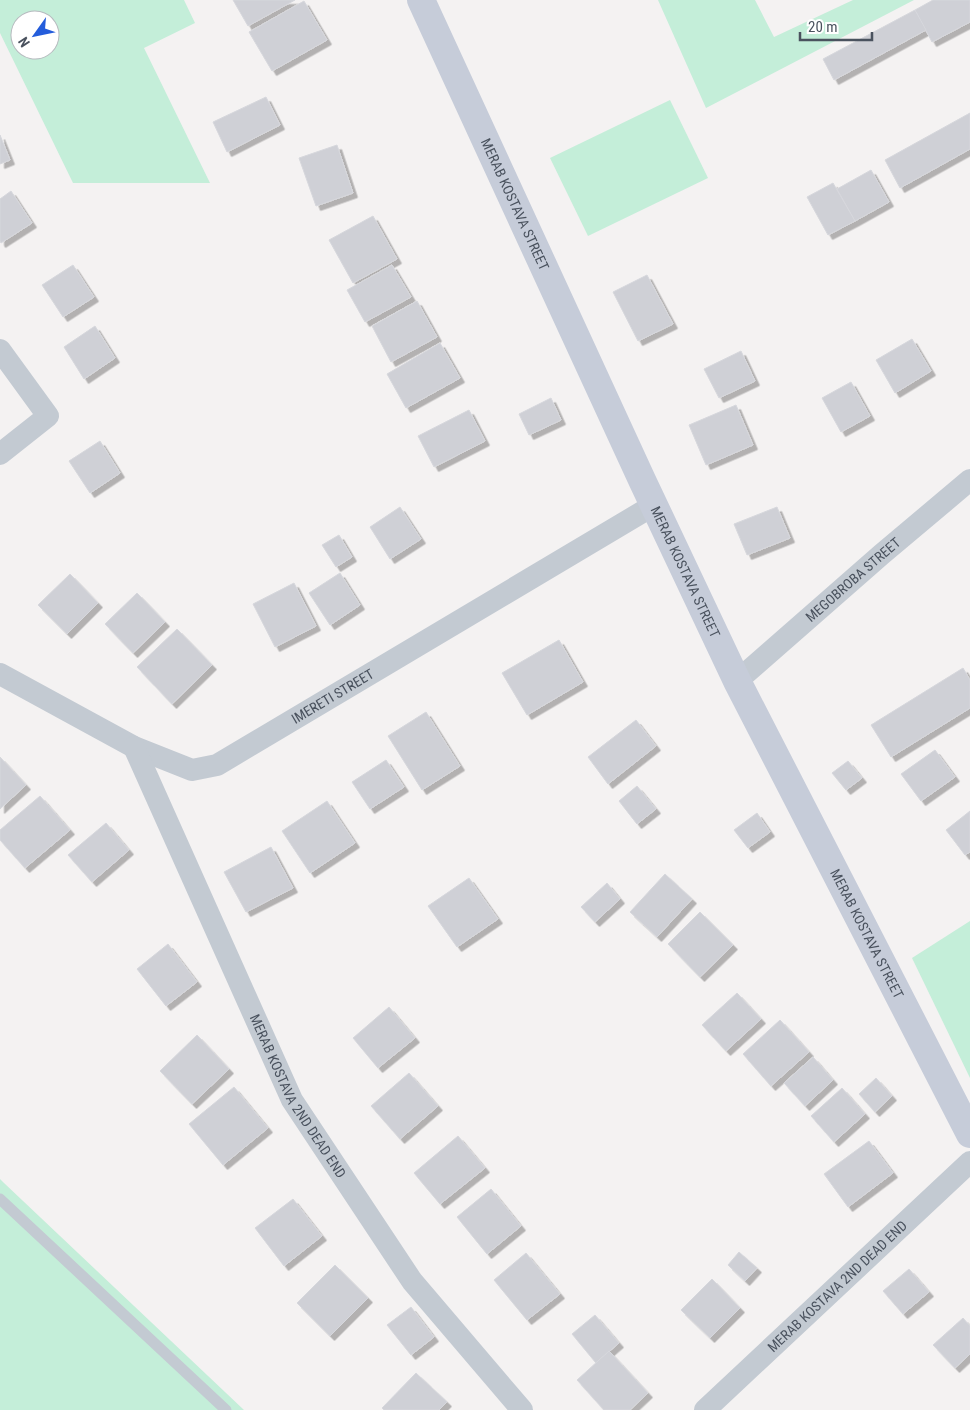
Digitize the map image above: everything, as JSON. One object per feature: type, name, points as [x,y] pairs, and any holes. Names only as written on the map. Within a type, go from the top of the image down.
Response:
[{"type":"main road","name":"MERAB KOSTAVA STREET","points":[[421,0],[737,681],[970,1134]]},
{"type":"street","points":[[0,350],[48,416],[0,454]]},
{"type":"street","name":"MEGOBROBA STREET","points":[[737,681],[970,480]]},
{"type":"street","name":"IMERETI STREET","points":[[0,674],[134,747],[192,770],[217,765],[654,505]]},
{"type":"street","name":"MERAB KOSTAVA 2ND DEAD END","points":[[134,747],[292,1100],[412,1281],[522,1410]]},
{"type":"street","name":"MERAB KOSTAVA 2ND DEAD END","points":[[706,1410],[970,1162]]},
{"type":"lane","points":[[0,1199],[226,1410]]},
{"type":"green space","points":[[0,0],[184,0],[195,23],[144,48],[210,183],[73,183],[13,60],[60,60],[60,10],[10,10],[10,54],[0,33]]},
{"type":"green space","points":[[658,0],[755,0],[774,37],[853,0],[914,0],[706,108]]},
{"type":"green space","points":[[670,100],[708,178],[588,236],[550,158]]},
{"type":"green space","points":[[970,921],[970,1078],[912,958]]},
{"type":"green space","points":[[0,1179],[4,1183],[244,1410],[0,1410]]},
{"type":"building","points":[[233,0],[295,0],[248,26]]},
{"type":"building","points":[[933,0],[970,0],[970,22],[932,42],[915,10]]},
{"type":"building","points":[[304,1],[327,40],[272,71],[249,32]]},
{"type":"building","points":[[915,10],[926,30],[834,80],[823,59]]},
{"type":"building","points":[[266,97],[280,125],[227,152],[213,122]]},
{"type":"building","points":[[970,113],[970,149],[900,188],[885,160]]},
{"type":"building","points":[[0,135],[10,160],[0,164]]},
{"type":"building","points":[[337,145],[353,193],[316,206],[299,158]]},
{"type":"building","points":[[871,170],[889,202],[855,221],[837,189]]},
{"type":"building","points":[[833,183],[855,221],[828,235],[807,197]]},
{"type":"building","points":[[11,191],[32,223],[1,243],[0,199]]},
{"type":"building","points":[[373,216],[397,259],[353,283],[329,240]]},
{"type":"building","points":[[73,265],[94,297],[63,317],[42,285]]},
{"type":"building","points":[[392,265],[411,297],[365,322],[347,290]]},
{"type":"building","points":[[647,275],[673,324],[638,341],[613,292]]},
{"type":"building","points":[[417,301],[437,337],[391,362],[372,326]]},
{"type":"building","points":[[95,326],[115,358],[84,379],[64,347]]},
{"type":"building","points":[[912,339],[931,371],[895,393],[876,360]]},
{"type":"building","points":[[440,343],[460,378],[406,408],[387,374]]},
{"type":"building","points":[[741,351],[755,381],[719,398],[704,369]]},
{"type":"building","points":[[851,382],[870,416],[841,432],[822,398]]},
{"type":"building","points":[[551,398],[561,420],[529,435],[519,414]]},
{"type":"building","points":[[736,405],[753,445],[706,465],[689,425]]},
{"type":"building","points":[[469,410],[485,441],[434,467],[418,436]]},
{"type":"building","points":[[100,441],[120,473],[90,493],[69,461]]},
{"type":"building","points":[[400,507],[421,539],[390,559],[370,527]]},
{"type":"building","points":[[777,507],[790,538],[747,555],[734,524]]},
{"type":"building","points":[[339,535],[352,557],[336,567],[322,545]]},
{"type":"building","points":[[340,573],[360,605],[330,625],[309,593]]},
{"type":"building","points":[[70,574],[98,603],[67,634],[38,605]]},
{"type":"building","points":[[294,583],[316,626],[275,647],[253,604]]},
{"type":"building","points":[[137,593],[165,622],[133,653],[105,624]]},
{"type":"building","points":[[177,629],[212,665],[172,704],[137,667]]},
{"type":"building","points":[[559,640],[583,682],[527,715],[502,673]]},
{"type":"building","points":[[963,668],[970,680],[970,708],[891,757],[871,725]]},
{"type":"building","points":[[426,712],[460,766],[422,790],[388,736]]},
{"type":"building","points":[[636,720],[656,746],[608,784],[588,757]]},
{"type":"building","points":[[935,750],[955,777],[921,801],[901,774]]},
{"type":"building","points":[[0,757],[26,785],[0,809]]},
{"type":"building","points":[[386,760],[404,787],[370,809],[352,782]]},
{"type":"building","points":[[848,761],[862,778],[846,790],[832,773]]},
{"type":"building","points":[[637,786],[656,809],[637,824],[619,801]]},
{"type":"building","points":[[40,796],[70,830],[25,868],[0,840],[0,830]]},
{"type":"building","points":[[327,801],[355,843],[310,873],[282,831]]},
{"type":"building","points":[[970,811],[970,852],[965,855],[946,830]]},
{"type":"building","points":[[757,813],[770,832],[748,848],[734,830]]},
{"type":"building","points":[[106,823],[129,850],[92,882],[68,855]]},
{"type":"building","points":[[271,847],[293,888],[246,912],[224,872]]},
{"type":"building","points":[[665,874],[692,899],[657,937],[630,912]]},
{"type":"building","points":[[469,878],[498,919],[457,947],[428,906]]},
{"type":"building","points":[[607,883],[620,899],[595,922],[581,907]]},
{"type":"building","points":[[700,912],[733,945],[700,977],[668,944]]},
{"type":"building","points":[[168,944],[197,982],[166,1006],[137,969]]},
{"type":"building","points":[[737,993],[761,1019],[726,1051],[702,1025]]},
{"type":"building","points":[[389,1007],[415,1038],[378,1068],[353,1038]]},
{"type":"building","points":[[780,1020],[809,1052],[771,1086],[743,1054]]},
{"type":"building","points":[[197,1035],[229,1069],[192,1104],[160,1071]]},
{"type":"building","points":[[813,1057],[833,1080],[805,1106],[784,1083]]},
{"type":"building","points":[[409,1073],[438,1106],[400,1139],[371,1106]]},
{"type":"building","points":[[876,1078],[892,1096],[875,1112],[859,1094]]},
{"type":"building","points":[[234,1087],[268,1128],[223,1165],[189,1124]]},
{"type":"building","points":[[842,1088],[865,1114],[834,1142],[811,1116]]},
{"type":"building","points":[[458,1136],[485,1168],[440,1204],[414,1173]]},
{"type":"building","points":[[869,1141],[893,1173],[848,1207],[824,1174]]},
{"type":"building","points":[[491,1189],[521,1226],[487,1254],[457,1217]]},
{"type":"building","points":[[293,1199],[322,1236],[284,1266],[255,1228]]},
{"type":"building","points":[[739,1252],[757,1268],[745,1281],[728,1265]]},
{"type":"building","points":[[526,1253],[560,1294],[527,1320],[494,1280]]},
{"type":"building","points":[[335,1265],[368,1298],[330,1336],[297,1303]]},
{"type":"building","points":[[909,1269],[929,1292],[903,1314],[883,1291]]},
{"type":"building","points":[[712,1279],[740,1308],[710,1338],[681,1310]]},
{"type":"building","points":[[411,1307],[434,1337],[411,1355],[387,1325]]},
{"type":"building","points":[[595,1315],[619,1343],[596,1363],[572,1334]]},
{"type":"building","points":[[963,1318],[970,1326],[970,1354],[955,1368],[933,1345]]},
{"type":"building","points":[[609,1351],[648,1393],[630,1410],[604,1410],[577,1380]]},
{"type":"building","points":[[416,1373],[447,1402],[439,1410],[384,1410],[382,1408]]}]
